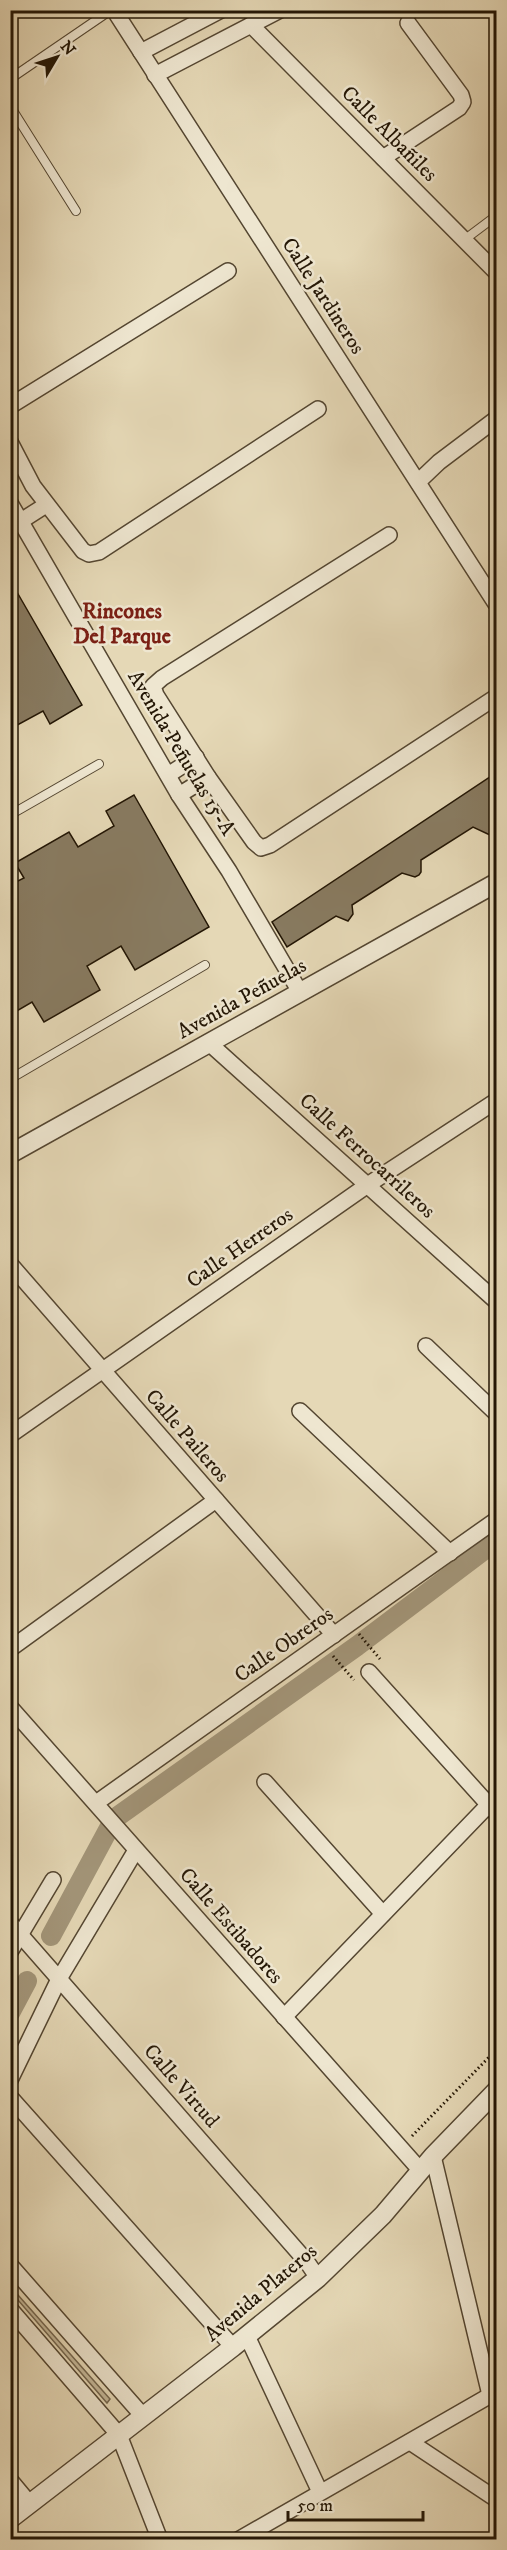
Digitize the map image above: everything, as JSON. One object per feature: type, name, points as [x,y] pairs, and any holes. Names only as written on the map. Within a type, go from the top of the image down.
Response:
[{"type":"street","name":"Calle Jardineros","points":[[112,10],[496,604]]},
{"type":"street","points":[[141,52],[221,10]]},
{"type":"street","points":[[155,75],[279,10]]},
{"type":"street","points":[[383,158],[459,108],[464,102],[408,23]]},
{"type":"street","name":"Calle Albañiles","points":[[251,25],[496,273]]},
{"type":"street","points":[[10,406],[228,271]]},
{"type":"street","points":[[10,442],[33,486],[46,505],[83,551],[89,554],[99,552],[318,409]]},
{"type":"street","points":[[418,482],[439,462],[496,419]]},
{"type":"street","points":[[11,504],[33,486]]},
{"type":"street","name":"Avenida Peñuelas 15-A","points":[[11,504],[178,795],[229,871],[300,992]]},
{"type":"street","points":[[21,521],[46,505]]},
{"type":"street","points":[[389,535],[162,678],[153,686],[156,695],[208,777],[254,842],[261,848],[270,845],[496,697]]},
{"type":"street","points":[[168,775],[196,757]]},
{"type":"street","points":[[178,795],[208,777]]},
{"type":"street","name":"Avenida Peñuelas","points":[[10,1154],[496,883]]},
{"type":"street","name":"Calle Ferrocarrileros","points":[[209,1043],[369,1184],[496,1301]]},
{"type":"street","name":"Calle Herreros","points":[[10,1435],[369,1184],[496,1101]]},
{"type":"street","name":"Calle Paileros","points":[[10,1264],[334,1635]]},
{"type":"street","points":[[426,1346],[496,1413]]},
{"type":"street","points":[[300,1411],[450,1553]]},
{"type":"street","points":[[10,1650],[216,1500]]},
{"type":"street","name":"Calle Obreros","points":[[98,1806],[496,1520]]},
{"type":"street","points":[[284,2017],[383,1914],[494,1805],[369,1672]]},
{"type":"street","name":"Calle Estibadores","points":[[10,1707],[422,2171]]},
{"type":"street","points":[[265,1782],[383,1914]]},
{"type":"street","points":[[10,2080],[59,1979],[136,1850]]},
{"type":"street","points":[[10,1952],[15,1929],[53,1880]]},
{"type":"street","name":"Calle Virtud","points":[[15,1929],[307,2262],[318,2278]]},
{"type":"street","name":"Avenida Plateros","points":[[10,2519],[318,2278],[383,2216],[433,2156],[496,2091]]},
{"type":"street","points":[[10,2097],[240,2341],[320,2492]]},
{"type":"street","points":[[238,2540],[493,2393],[433,2156]]},
{"type":"street","points":[[10,2265],[143,2416]]},
{"type":"street","points":[[10,2309],[119,2435],[160,2540]]},
{"type":"street","points":[[410,2442],[496,2499]]},
{"type":"street","points":[[13,2483],[30,2504]]},
{"type":"lane","points":[[10,79],[112,10]]},
{"type":"lane","points":[[10,106],[76,211]]},
{"type":"lane","points":[[464,240],[496,216]]},
{"type":"lane","points":[[10,815],[99,764]]},
{"type":"lane","points":[[10,1078],[206,965]]},
{"type":"path","points":[[360,1635],[387,1666]]},
{"type":"path","points":[[333,1655],[347,1672]]},
{"type":"path","points":[[400,2148],[496,2050]]},
{"type":"shaded area","points":[[10,2286],[110,2399],[107,2403],[11,2292]]},
{"type":"building","points":[[10,580],[82,705],[50,724],[43,711],[10,729]]},
{"type":"building","points":[[496,773],[496,811],[490,815],[490,835],[473,827],[421,860],[419,875],[415,877],[402,873],[352,905],[353,914],[348,921],[336,916],[287,947],[272,922]]},
{"type":"building","points":[[134,795],[209,927],[135,970],[121,946],[87,966],[100,990],[44,1022],[32,1002],[10,1015],[10,885],[24,878],[15,863],[69,832],[78,847],[114,826],[106,811]]},
{"type":"waterway","points":[[51,1936],[114,1819],[357,1646],[496,1541]]},
{"type":"waterway","points":[[10,2013],[27,1981]]},
{"type":"district","name":"Rincones Del Parque","points":[[122,624]]}]
